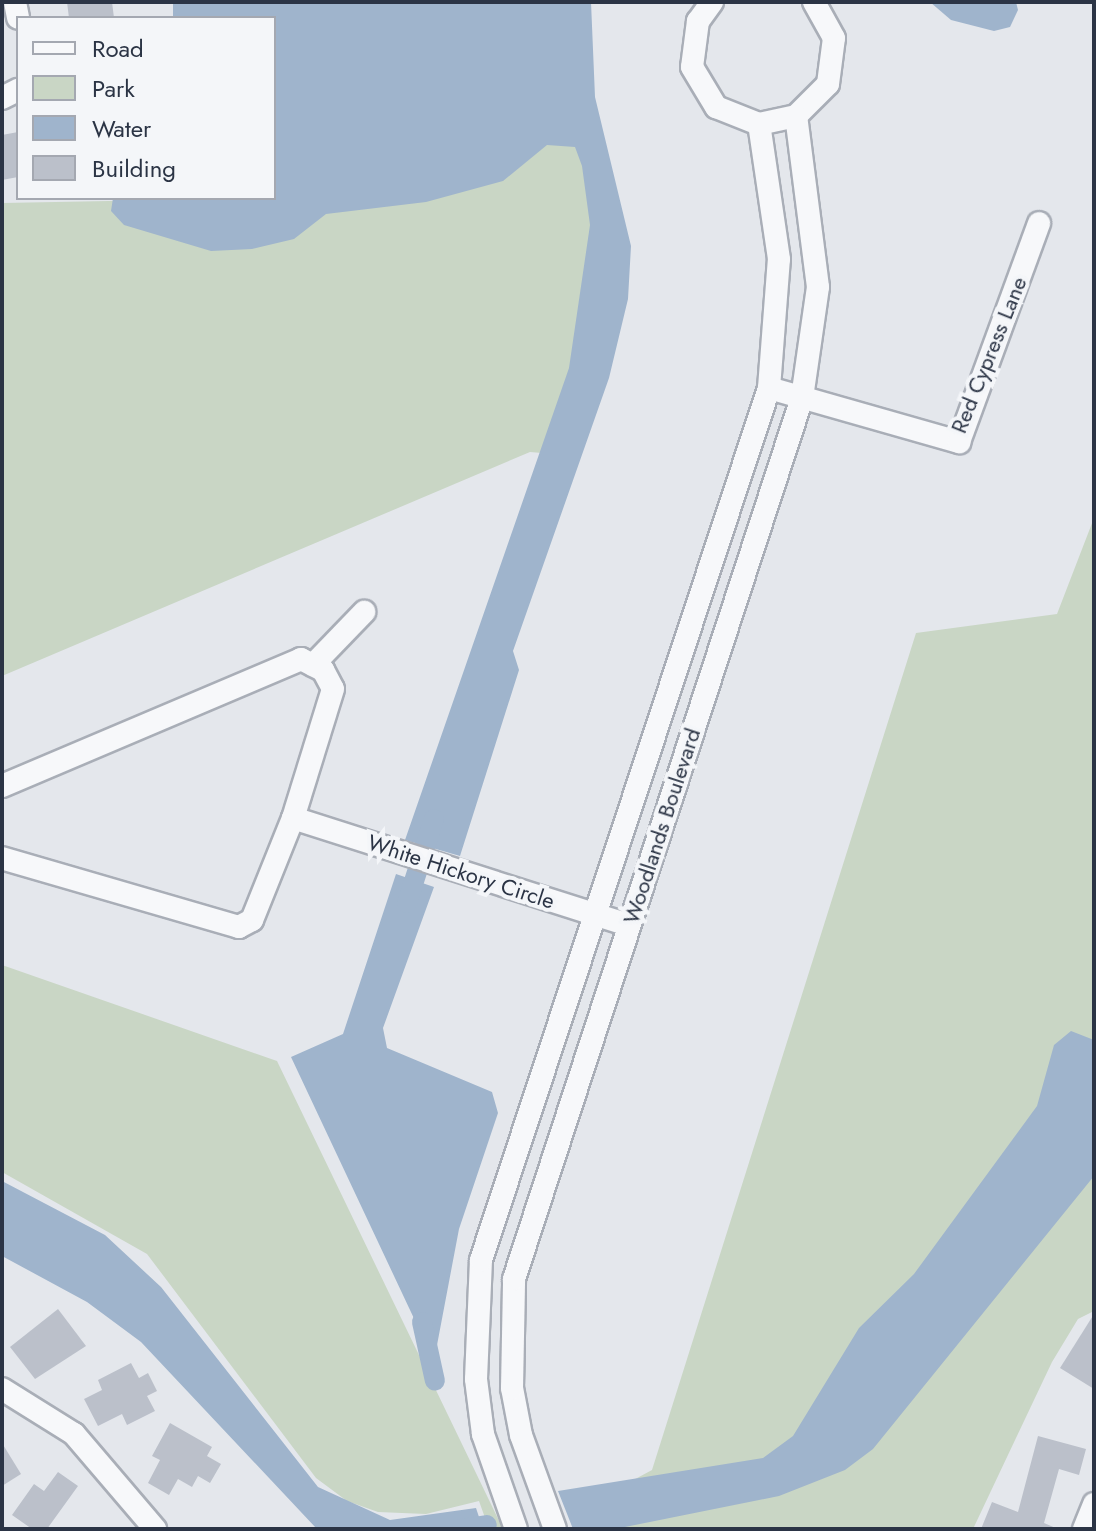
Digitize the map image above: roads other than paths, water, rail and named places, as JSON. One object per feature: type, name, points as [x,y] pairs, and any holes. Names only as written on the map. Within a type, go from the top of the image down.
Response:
[{"type":"street","points":[[712,2],[692,43],[697,78],[716,107],[759,124],[796,116],[815,103],[835,62],[834,38],[814,2]]},
{"type":"street","name":"Woodlands Boulevard","points":[[555,1529],[521,1435],[512,1388],[514,1279],[802,398],[818,287],[796,116]]},
{"type":"street","name":"Woodlands Boulevard","points":[[516,1529],[483,1434],[474,1304],[481,1260],[769,388],[779,259],[759,124]]},
{"type":"street","name":"Red Cypress Lane","points":[[769,388],[959,442],[1039,223]]},
{"type":"street","points":[[313,665],[364,612]]},
{"type":"street","points":[[2,786],[301,659],[313,665],[333,689],[293,818],[252,920],[239,927],[2,858]]},
{"type":"street","name":"White Hickory Circle","points":[[293,818],[629,925]]},
{"type":"street","points":[[2,1389],[74,1434],[155,1529]]},
{"type":"street","points":[[1084,1529],[1094,1504]]},
{"type":"water","points":[[173,2],[591,2],[595,97],[631,246],[628,299],[609,378],[513,651],[519,670],[460,856],[405,840],[569,368],[590,225],[582,166],[575,147],[547,145],[503,181],[426,202],[326,214],[294,239],[252,249],[211,251],[124,225],[111,211],[113,200],[276,200],[276,16],[173,16]]},
{"type":"water","points":[[930,2],[1016,2],[1018,10],[1010,27],[994,31],[951,20]]},
{"type":"water","points":[[396,874],[434,887],[383,1028],[387,1048],[492,1092],[498,1113],[459,1229],[434,1361],[291,1057],[343,1034]]},
{"type":"water","points":[[1071,1031],[1094,1040],[1094,1176],[873,1449],[845,1470],[779,1496],[615,1529],[573,1529],[558,1491],[763,1458],[793,1436],[859,1328],[914,1274],[1037,1106],[1054,1045]]},
{"type":"water","points":[[2,1181],[105,1235],[161,1287],[318,1487],[390,1520],[476,1508],[483,1529],[316,1528],[141,1342],[87,1302],[2,1256]]},
{"type":"waterway","points":[[407,903],[434,819]]},
{"type":"waterway","points":[[422,1322],[435,1381]]},
{"type":"waterway","points":[[462,1529],[487,1525]]}]
